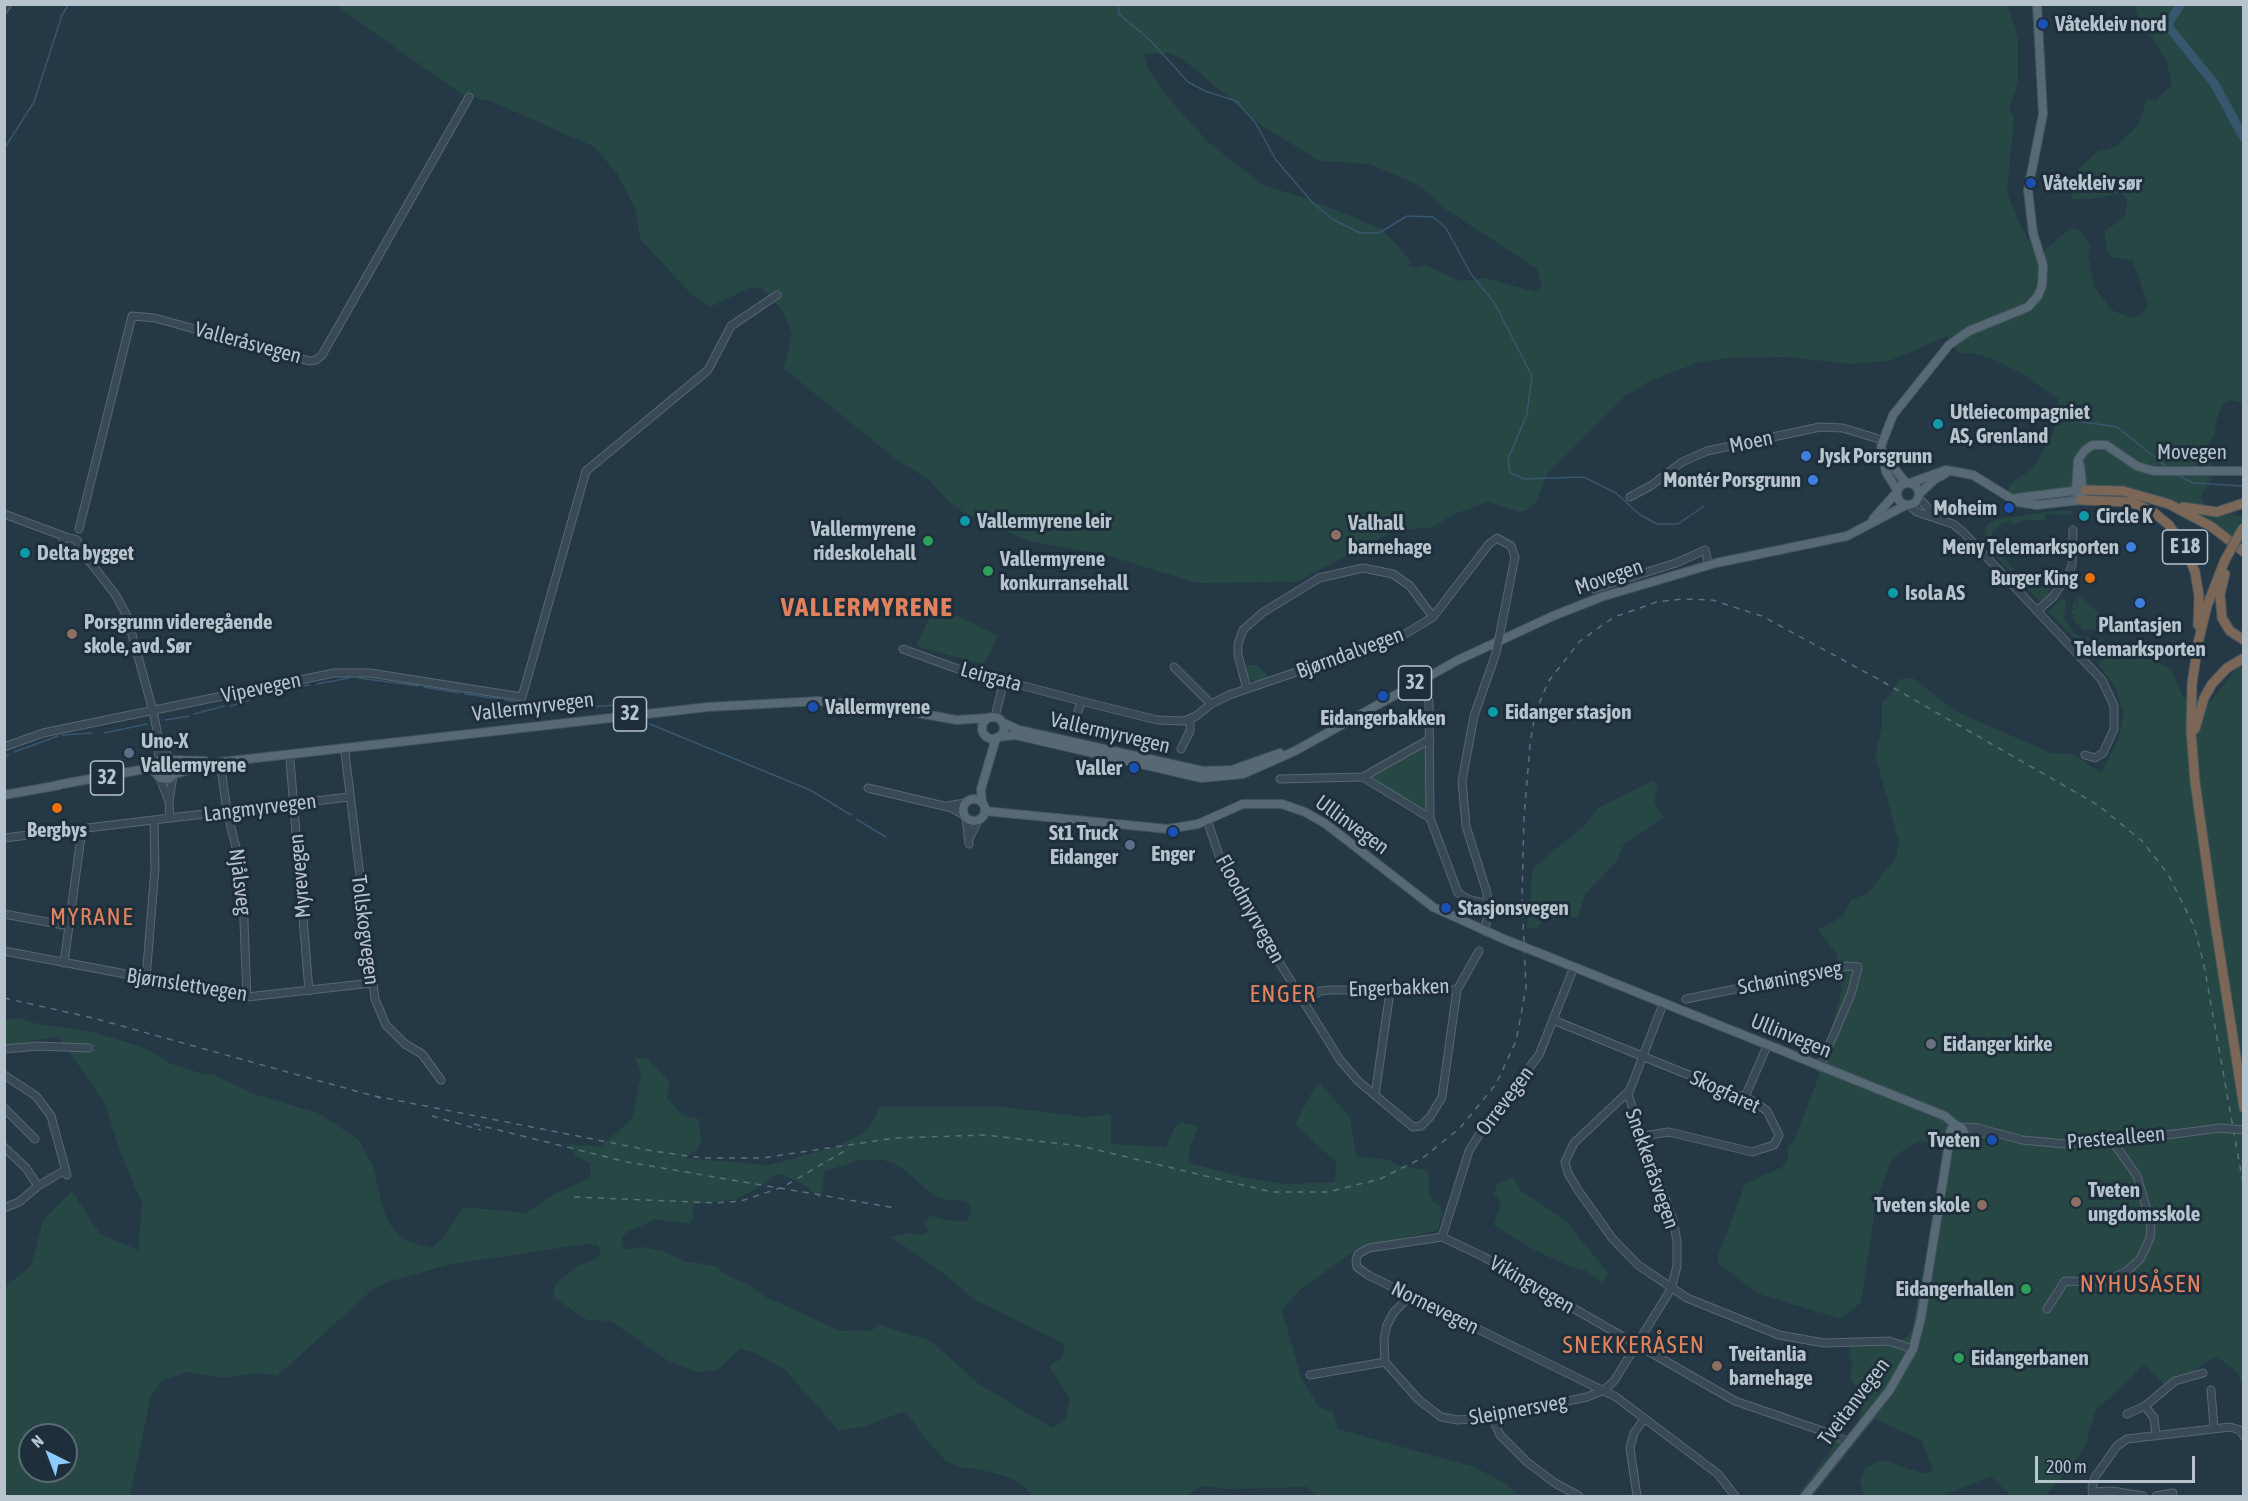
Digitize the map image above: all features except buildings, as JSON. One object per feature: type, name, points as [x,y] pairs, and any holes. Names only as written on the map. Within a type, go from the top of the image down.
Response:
[{"type":"highway","name":"E 18","points":[[2081,493],[2114,490],[2155,500],[2197,518],[2244,552]]},
{"type":"highway","name":"E 18","points":[[2081,493],[2130,502],[2153,512],[2169,525],[2182,541],[2191,560],[2197,583],[2198,643]]},
{"type":"highway","name":"E 18","points":[[2105,499],[2126,497],[2156,504],[2224,537]]},
{"type":"highway","name":"E 18","points":[[2155,500],[2161,498],[2190,508],[2211,512],[2226,510],[2244,503]]},
{"type":"highway","name":"E 18","points":[[2243,531],[2207,606],[2198,643],[2191,694],[2192,758],[2244,1108]]},
{"type":"highway","name":"E 18","points":[[2228,562],[2220,594],[2222,618],[2230,631],[2244,640]]},
{"type":"highway","name":"E 18","points":[[2225,573],[2215,594],[2202,644],[2196,693],[2195,729],[2205,823],[2244,1082]]},
{"type":"highway","name":"E 18","points":[[2195,729],[2204,698],[2212,684],[2227,668],[2244,658]]},
{"type":"main road","points":[[1907,505],[1900,502],[1886,472],[1882,454],[1882,440],[1893,415],[1949,345],[1969,331],[2021,310],[2036,299],[2043,278],[2028,190],[2043,114],[2037,4]]},
{"type":"main road","name":"Movegen","points":[[2081,493],[2081,455],[2089,446],[2100,444],[2111,447],[2133,463],[2148,470],[2244,471]]},
{"type":"main road","points":[[1882,454],[1908,483],[1915,486],[1918,496]]},
{"type":"main road","name":"32","points":[[1897,492],[1908,483],[1940,470],[1973,475],[1998,493],[2026,504],[2081,493]]},
{"type":"main road","name":"32","points":[[1907,505],[1935,479],[1951,471]]},
{"type":"main road","name":"Movegen","points":[[1865,528],[1897,492]]},
{"type":"main road","name":"Movegen","points":[[1209,775],[1242,768],[1310,742],[1432,673],[1522,629],[1601,597],[1709,565],[1847,536],[1907,505]]},
{"type":"main road","name":"Vallermyrvegen","points":[[174,775],[221,765],[581,719],[778,702],[860,704],[957,720],[995,719],[1019,730],[1209,775]]},
{"type":"main road","points":[[995,719],[1004,730],[997,738],[981,789],[983,806],[978,820],[965,816],[968,802],[980,774],[984,735],[982,725],[995,719]]},
{"type":"main road","name":"Vallermyrvegen","points":[[957,720],[984,735],[997,738],[1015,735],[1209,775]]},
{"type":"main road","points":[[171,759],[176,766],[174,775]]},
{"type":"main road","name":"32","points":[[57,785],[85,778],[140,770],[157,762],[171,759]]},
{"type":"main road","name":"Vallermyrvegen","points":[[171,759],[221,765]]},
{"type":"main road","name":"32","points":[[157,762],[154,771],[159,777]]},
{"type":"main road","name":"32","points":[[4,795],[140,774],[166,779],[174,775]]},
{"type":"main road","name":"Ullinvegen","points":[[968,802],[983,806],[1154,828],[1182,828],[1208,820],[1233,807],[1252,803],[1270,802],[1298,808],[1326,824],[1424,901],[1484,931],[1925,1110],[1945,1116],[1959,1126]]},
{"type":"main road","name":"Ullinvegen","points":[[1925,1110],[1942,1120],[1950,1135]]},
{"type":"main road","points":[[1959,1126],[1962,1138],[1955,1140],[1950,1135],[1951,1129],[1959,1126]]},
{"type":"main road","name":"Tveitanvegen","points":[[1805,1497],[1889,1391],[1912,1349],[1921,1318],[1945,1181],[1950,1135]]},
{"type":"main road","name":"Tveitanvegen","points":[[1945,1181],[1962,1138]]},
{"type":"street","points":[[4,10],[8,4]]},
{"type":"street","name":"Valleråsvegen","points":[[79,529],[132,316],[155,318],[316,360],[322,355],[469,97]]},
{"type":"street","name":"Vipevegen","points":[[4,747],[43,733],[325,674],[354,672],[522,697],[586,471],[708,370],[731,326],[777,295]]},
{"type":"street","name":"Moen","points":[[1630,497],[1652,486],[1682,462],[1707,451],[1826,427],[1843,428],[1882,440]]},
{"type":"street","points":[[1918,496],[1936,518]]},
{"type":"street","points":[[1907,505],[1917,512],[1936,518],[1963,532],[2096,672],[2112,698],[2115,719],[2108,746],[2095,758],[2085,755]]},
{"type":"street","points":[[4,514],[50,533],[76,538],[77,550],[115,594],[127,616],[153,711],[159,741],[157,762]]},
{"type":"street","points":[[2037,611],[2053,597],[2069,573],[2072,565],[2073,530]]},
{"type":"street","points":[[50,533],[68,554],[77,550]]},
{"type":"street","points":[[61,547],[66,537]]},
{"type":"street","name":"Bjørndalvegen","points":[[1190,719],[1211,704],[1247,689],[1388,642],[1411,632],[1433,617],[1489,544],[1497,538],[1510,546],[1515,557],[1496,653],[1474,716],[1462,781],[1466,826],[1484,880],[1488,904]]},
{"type":"street","name":"Movegen","points":[[1593,590],[1676,564],[1705,550],[1709,565]]},
{"type":"street","points":[[1247,689],[1237,649],[1243,630],[1262,613],[1319,578],[1363,568],[1394,574],[1410,586],[1433,617]]},
{"type":"street","name":"Leirgata","points":[[903,649],[927,659],[1004,681],[1157,720],[1176,722],[1190,719]]},
{"type":"street","points":[[1174,668],[1211,704]]},
{"type":"street","points":[[995,719],[1004,681]]},
{"type":"street","points":[[1425,689],[1429,702],[1430,818],[1458,893],[1468,899],[1488,904],[1484,931]]},
{"type":"street","points":[[1077,715],[1081,701]]},
{"type":"street","points":[[1181,749],[1190,731],[1190,719]]},
{"type":"street","points":[[1280,779],[1364,777],[1430,739]]},
{"type":"street","points":[[159,741],[171,759]]},
{"type":"street","name":"Tollskogvegen","points":[[345,753],[375,999],[386,1025],[405,1044],[422,1054],[441,1080]]},
{"type":"street","name":"Myrevegen","points":[[290,760],[309,991]]},
{"type":"street","name":"Njålsveg","points":[[221,765],[227,811],[242,872],[247,997]]},
{"type":"street","points":[[170,818],[169,801],[174,775]]},
{"type":"street","points":[[159,777],[169,801]]},
{"type":"street","points":[[1364,777],[1430,818]]},
{"type":"street","points":[[868,788],[941,806],[965,816],[969,842],[978,820]]},
{"type":"street","name":"Langmyrvegen","points":[[4,837],[349,797]]},
{"type":"street","name":"Ullinvegen","points":[[941,806],[968,802]]},
{"type":"street","name":"Floodmyrvegen","points":[[1208,820],[1222,864],[1235,891],[1340,1060],[1410,1126],[1417,1128],[1430,1117],[1442,1097],[1457,990]]},
{"type":"street","points":[[146,979],[155,868],[154,821]]},
{"type":"street","points":[[64,963],[82,829]]},
{"type":"street","points":[[4,914],[69,926]]},
{"type":"street","name":"Bjørnslettvegen","points":[[4,951],[247,997],[372,983]]},
{"type":"street","name":"Engerbakken","points":[[1304,1002],[1320,991],[1330,990],[1390,992],[1457,990],[1479,951]]},
{"type":"street","name":"Orrevegen","points":[[1442,1237],[1469,1151],[1483,1128],[1533,1064],[1574,967]]},
{"type":"street","name":"Schøningsveg","points":[[1686,999],[1829,969],[1858,967],[1851,994],[1820,1067]]},
{"type":"street","points":[[1375,1095],[1390,992]]},
{"type":"street","name":"Snekkeråsvegen","points":[[1604,1390],[1614,1381],[1671,1289],[1677,1266],[1677,1241],[1630,1105],[1629,1091],[1663,1004]]},
{"type":"street","name":"Skogfaret","points":[[1553,1020],[1745,1097],[1764,1108],[1778,1129],[1778,1140],[1770,1148],[1746,1151],[1669,1132],[1642,1136]]},
{"type":"street","points":[[4,1049],[39,1046],[89,1048]]},
{"type":"street","points":[[1745,1097],[1767,1046]]},
{"type":"street","points":[[4,1075],[27,1088],[51,1116],[66,1172],[38,1186],[19,1202],[4,1208]]},
{"type":"street","points":[[1629,1091],[1574,1143],[1566,1157],[1566,1167],[1578,1190],[1618,1244],[1638,1265],[1671,1289],[1706,1306],[1794,1339],[1824,1343],[1889,1341],[1912,1349]]},
{"type":"street","points":[[4,1108],[35,1139]]},
{"type":"street","name":"Prestealleen","points":[[1959,1126],[1978,1128],[1989,1133]]},
{"type":"street","name":"Prestealleen","points":[[1962,1138],[1970,1133],[1989,1133],[2056,1143],[2113,1142],[2220,1128],[2244,1130]]},
{"type":"street","points":[[2047,1310],[2065,1281],[2091,1283],[2112,1280],[2133,1266],[2147,1246],[2151,1224],[2141,1187],[2132,1167],[2113,1142]]},
{"type":"street","points":[[4,1147],[26,1168],[38,1186]]},
{"type":"street","name":"Nornevegen","points":[[1442,1237],[1369,1248],[1356,1258],[1361,1271],[1409,1297],[1604,1390],[1718,1474],[1735,1497]]},
{"type":"street","name":"Vikingvegen","points":[[1442,1237],[1484,1257],[1735,1401],[1834,1435],[1848,1442]]},
{"type":"street","points":[[1310,1375],[1385,1362],[1384,1339],[1387,1325],[1409,1297]]},
{"type":"street","name":"Sleipnersveg","points":[[1385,1362],[1419,1400],[1441,1417],[1458,1420],[1492,1417],[1587,1397],[1604,1390]]},
{"type":"street","points":[[2127,1414],[2145,1406],[2175,1381],[2203,1372]]},
{"type":"street","points":[[2211,1390],[2214,1428]]},
{"type":"street","points":[[2145,1406],[2154,1418],[2156,1436]]},
{"type":"street","points":[[1492,1417],[1500,1435],[1519,1454],[1548,1478],[1579,1497]]},
{"type":"street","points":[[1637,1497],[1630,1448],[1634,1433],[1644,1419]]},
{"type":"street","points":[[2143,1497],[2112,1491],[2093,1494],[2095,1477],[2121,1442],[2134,1438],[2214,1428],[2237,1428],[2244,1436]]},
{"type":"street","points":[[2156,1497],[2173,1493]]},
{"type":"green space","points":[[335,5],[2008,5],[2018,39],[2018,82],[2009,109],[2014,118],[2007,193],[2033,249],[2041,253],[2071,228],[2079,230],[2090,244],[2088,256],[2094,286],[2111,310],[2132,318],[2141,315],[2148,305],[2133,261],[2112,257],[2107,251],[2104,232],[2125,216],[2127,200],[2121,193],[2100,198],[2072,199],[2071,189],[2079,168],[2097,152],[2115,147],[2138,125],[2147,99],[2156,100],[2172,85],[2166,59],[2139,20],[2135,5],[2243,5],[2243,403],[2229,400],[2222,405],[2216,421],[2215,433],[2208,446],[2215,472],[2201,496],[2206,508],[2243,517],[2243,544],[2199,521],[2129,496],[2060,494],[2006,508],[2009,485],[2034,467],[2055,429],[2058,399],[2023,374],[1991,358],[1958,353],[1947,336],[1889,361],[1849,364],[1789,357],[1728,358],[1699,362],[1650,381],[1625,396],[1548,473],[1536,502],[1527,510],[1518,512],[1488,502],[1457,513],[1430,528],[1396,530],[1296,582],[1196,583],[1103,554],[1028,541],[963,512],[948,501],[928,479],[896,459],[784,369],[792,333],[784,313],[763,289],[751,287],[710,307],[691,294],[640,239],[636,210],[617,174],[595,147],[490,101],[463,95]],"holes":[[[1169,53],[1183,59],[1262,126],[1320,161],[1370,164],[1420,186],[1441,206],[1537,269],[1542,287],[1536,292],[1485,278],[1461,281],[1425,265],[1417,268],[1408,266],[1411,261],[1382,229],[1314,201],[1263,185],[1208,142],[1165,94],[1147,67],[1144,54]]]},
{"type":"green space","points":[[2053,511],[2072,511],[2073,515],[2045,514],[2045,520],[2026,520],[2012,525],[2011,521],[2002,523],[1992,532],[1993,543],[2014,570],[2028,579],[2044,580],[2051,584],[2050,595],[2040,602],[1997,558],[1987,543],[1985,528],[1989,523],[1998,519]]},
{"type":"green space","points":[[2079,596],[2103,618],[2100,622],[2104,619],[2106,624],[2102,628],[2099,624],[2100,630],[2094,630],[2093,626],[2093,630],[2088,630],[2088,626],[2087,630],[2082,629],[2080,627],[2083,624],[2079,626],[2074,620],[2072,615],[2076,614],[2072,614],[2072,609],[2076,610],[2076,608],[2072,608],[2074,601],[2077,605],[2079,603],[2075,600]]},
{"type":"green space","points":[[2064,597],[2066,600],[2064,618],[2073,632],[2081,637],[2104,639],[2089,653],[2048,612]]},
{"type":"green space","points":[[936,605],[998,636],[984,665],[916,646]]},
{"type":"green space","points":[[2130,642],[2172,671],[2183,697],[2210,702],[2235,670],[2243,665],[2243,1386],[2237,1372],[2216,1356],[2168,1388],[2144,1365],[2095,1411],[2085,1448],[2046,1496],[2011,1496],[1991,1476],[1942,1496],[1865,1496],[1860,1481],[1865,1468],[1882,1460],[1924,1474],[1933,1470],[1922,1441],[1875,1419],[1813,1496],[1797,1496],[1831,1450],[1834,1441],[1847,1435],[1859,1421],[1863,1398],[1850,1378],[1853,1364],[1849,1356],[1850,1346],[1864,1338],[1903,1340],[1912,1331],[1921,1279],[1946,1198],[1950,1160],[1933,1143],[1917,1142],[1893,1157],[1877,1198],[1861,1302],[1841,1319],[1759,1294],[1718,1263],[1718,1256],[1745,1184],[1784,1166],[1788,1157],[1788,1146],[1793,1143],[1817,1081],[1842,990],[1837,954],[1818,930],[1843,916],[1851,900],[1868,893],[1896,857],[1899,841],[1875,755],[1882,728],[1882,702],[1888,698],[1900,679],[1913,678],[1955,711],[2051,753],[2073,754],[2101,773],[2119,738],[2124,712],[2115,687],[2097,663]]},
{"type":"green space","points":[[1244,665],[1257,665],[1271,678],[1257,682],[1248,679]]},
{"type":"green space","points":[[1422,746],[1427,750],[1427,809],[1425,810],[1375,783],[1372,778],[1372,775]]},
{"type":"green space","points":[[1652,781],[1658,785],[1654,804],[1664,817],[1624,844],[1617,861],[1585,894],[1578,917],[1544,919],[1537,928],[1527,928],[1533,868],[1584,826],[1598,808]]},
{"type":"green space","points":[[21,1018],[33,1023],[93,1032],[142,1047],[172,1064],[203,1074],[214,1075],[254,1094],[318,1113],[358,1139],[373,1166],[384,1212],[393,1229],[406,1241],[431,1248],[444,1237],[463,1207],[527,1213],[554,1194],[590,1178],[591,1164],[576,1156],[568,1144],[600,1147],[632,1119],[641,1075],[635,1057],[649,1060],[669,1081],[667,1098],[682,1115],[699,1119],[701,1141],[699,1148],[685,1158],[768,1165],[837,1147],[868,1130],[880,1107],[1002,1107],[1087,1117],[1111,1114],[1111,1144],[1166,1147],[1175,1127],[1181,1122],[1198,1126],[1188,1160],[1193,1164],[1250,1179],[1289,1184],[1335,1182],[1336,1162],[1295,1124],[1311,1094],[1320,1084],[1350,1117],[1356,1156],[1391,1160],[1394,1164],[1425,1170],[1429,1175],[1429,1194],[1433,1202],[1439,1204],[1442,1213],[1438,1229],[1435,1231],[1358,1248],[1300,1290],[1282,1310],[1301,1378],[1319,1407],[1333,1412],[1338,1429],[1474,1467],[1505,1483],[1520,1496],[1317,1496],[1307,1487],[1228,1489],[1202,1486],[1186,1496],[1031,1496],[1026,1488],[1011,1478],[979,1469],[962,1468],[947,1462],[923,1436],[907,1413],[902,1412],[866,1426],[839,1431],[785,1370],[754,1352],[740,1349],[717,1370],[696,1372],[667,1360],[611,1321],[587,1320],[553,1297],[555,1284],[579,1265],[597,1259],[601,1253],[598,1245],[586,1244],[447,1265],[391,1281],[372,1290],[277,1376],[258,1373],[223,1378],[188,1372],[163,1380],[151,1396],[130,1496],[5,1496],[5,1287],[31,1266],[43,1220],[72,1191],[100,1234],[138,1250],[142,1203],[119,1149],[105,1103],[58,1036],[5,1047],[4,1020]],"holes":[[[860,1160],[883,1160],[900,1166],[933,1195],[946,1200],[965,1201],[970,1205],[971,1212],[966,1221],[944,1220],[932,1215],[923,1223],[928,1229],[924,1235],[909,1233],[891,1237],[943,1273],[975,1300],[1065,1344],[1062,1358],[1049,1366],[1070,1399],[1065,1421],[1052,1428],[979,1384],[931,1341],[880,1325],[870,1331],[841,1331],[764,1296],[750,1285],[723,1273],[716,1266],[684,1261],[663,1251],[644,1247],[625,1250],[622,1244],[622,1237],[627,1232],[656,1219],[688,1224],[694,1219],[692,1213],[694,1205],[736,1199],[758,1188],[772,1176],[781,1174],[806,1186],[821,1197],[825,1171]]]},
{"type":"green space","points":[[1513,1177],[1520,1190],[1566,1221],[1608,1273],[1603,1284],[1587,1271],[1566,1265],[1527,1246],[1494,1225],[1501,1204],[1494,1194],[1497,1184]]},
{"type":"waterway","points":[[4,149],[34,102],[62,15],[69,4]]},
{"type":"waterway","points":[[1118,4],[1119,14],[1150,40],[1188,82],[1205,91],[1236,101],[1255,122],[1276,160],[1313,203],[1332,219],[1360,233],[1379,233],[1407,216],[1433,217],[1446,228],[1471,274],[1494,302],[1532,376],[1527,414],[1508,459],[1510,473],[1524,479],[1584,477],[1616,493],[1639,514],[1657,524],[1678,524],[1704,506]]},
{"type":"waterway","points":[[2181,4],[2167,25],[2214,83],[2244,138]]},
{"type":"waterway","points":[[2063,419],[2117,427],[2167,467]]},
{"type":"waterway","points":[[2178,475],[2193,483],[2244,486]]},
{"type":"waterway","points":[[317,684],[349,678]]},
{"type":"waterway","points":[[359,678],[419,686]]},
{"type":"waterway","points":[[231,706],[285,688],[310,685]]},
{"type":"waterway","points":[[424,687],[460,693]]},
{"type":"waterway","points":[[465,694],[500,699]]},
{"type":"waterway","points":[[505,700],[521,703]]},
{"type":"waterway","points":[[526,705],[589,707],[630,704]]},
{"type":"waterway","points":[[194,714],[224,706]]},
{"type":"waterway","points":[[165,720],[189,716]]},
{"type":"waterway","points":[[104,733],[147,724]]},
{"type":"waterway","points":[[650,724],[810,790],[851,815]]},
{"type":"waterway","points":[[62,735],[92,733]]},
{"type":"waterway","points":[[14,752],[58,736]]},
{"type":"waterway","points":[[4,757],[8,755]]},
{"type":"waterway","points":[[856,819],[886,837]]},
{"type":"railway","points":[[375,1096],[653,1151],[702,1158],[762,1158],[895,1138],[985,1135],[1081,1146],[1272,1192],[1328,1192],[1380,1179],[1424,1157],[1460,1128],[1496,1084],[1516,1041],[1526,988],[1522,899],[1524,816],[1530,745],[1535,714],[1548,682],[1580,641],[1614,617],[1657,602],[1682,599],[1712,600],[1762,616],[1878,679],[2098,805],[2142,841],[2168,874],[2194,926],[2204,965],[2244,1189]]},
{"type":"railway","points":[[4,998],[93,1018],[381,1098]]},
{"type":"railway","points":[[432,1116],[481,1130]]},
{"type":"railway","points":[[474,1124],[627,1162],[896,1208]]},
{"type":"railway","points":[[574,1197],[715,1203],[741,1201],[783,1187],[846,1150]]},
{"type":"place","name":"Våtekleiv nord","points":[[2043,24]]},
{"type":"place","name":"Våtekleiv sør","points":[[2031,183]]},
{"type":"place","name":"Utleiecompagniet AS, Grenland","points":[[1938,424]]},
{"type":"place","name":"Jysk Porsgrunn","points":[[1806,456]]},
{"type":"place","name":"Montér Porsgrunn","points":[[1813,480]]},
{"type":"place","name":"Moheim","points":[[2009,508]]},
{"type":"place","name":"Circle K","points":[[2084,516]]},
{"type":"place","name":"Vallermyrene leir","points":[[965,521]]},
{"type":"place","name":"Valhall barnehage","points":[[1336,535]]},
{"type":"place","name":"Vallermyrene rideskolehall","points":[[928,541]]},
{"type":"place","name":"Meny Telemarksporten","points":[[2131,547]]},
{"type":"place","name":"Delta bygget","points":[[25,553]]},
{"type":"place","name":"Vallermyrene konkurransehall","points":[[988,571]]},
{"type":"place","name":"Burger King","points":[[2090,578]]},
{"type":"place","name":"Isola AS","points":[[1893,593]]},
{"type":"place","name":"Plantasjen Telemarksporten","points":[[2140,603]]},
{"type":"place","name":"Porsgrunn videregående skole, avd. Sør","points":[[72,634]]},
{"type":"place","name":"Eidangerbakken","points":[[1383,696]]},
{"type":"place","name":"Vallermyrene","points":[[813,707]]},
{"type":"place","name":"Eidanger stasjon","points":[[1493,712]]},
{"type":"place","name":"Uno-X Vallermyrene","points":[[129,753]]},
{"type":"place","name":"Valler","points":[[1134,768]]},
{"type":"place","name":"Bergbys","points":[[57,808]]},
{"type":"place","name":"Enger","points":[[1173,832]]},
{"type":"place","name":"St1 Truck Eidanger","points":[[1130,845]]},
{"type":"place","name":"Stasjonsvegen","points":[[1446,908]]},
{"type":"place","name":"Eidanger kirke","points":[[1931,1044]]},
{"type":"place","name":"Tveten","points":[[1992,1140]]},
{"type":"place","name":"Tveten ungdomsskole","points":[[2076,1202]]},
{"type":"place","name":"Tveten skole","points":[[1982,1205]]},
{"type":"place","name":"Eidangerhallen","points":[[2026,1289]]},
{"type":"place","name":"Eidangerbanen","points":[[1959,1358]]},
{"type":"place","name":"Tveitanlia barnehage","points":[[1717,1366]]},
{"type":"district","name":"VALLERMYRENE","points":[[867,607]]},
{"type":"district","name":"MYRANE","points":[[92,917]]},
{"type":"district","name":"ENGER","points":[[1283,994]]},
{"type":"district","name":"NYHUSÅSEN","points":[[2141,1284]]},
{"type":"district","name":"SNEKKERÅSEN","points":[[1634,1345]]}]
